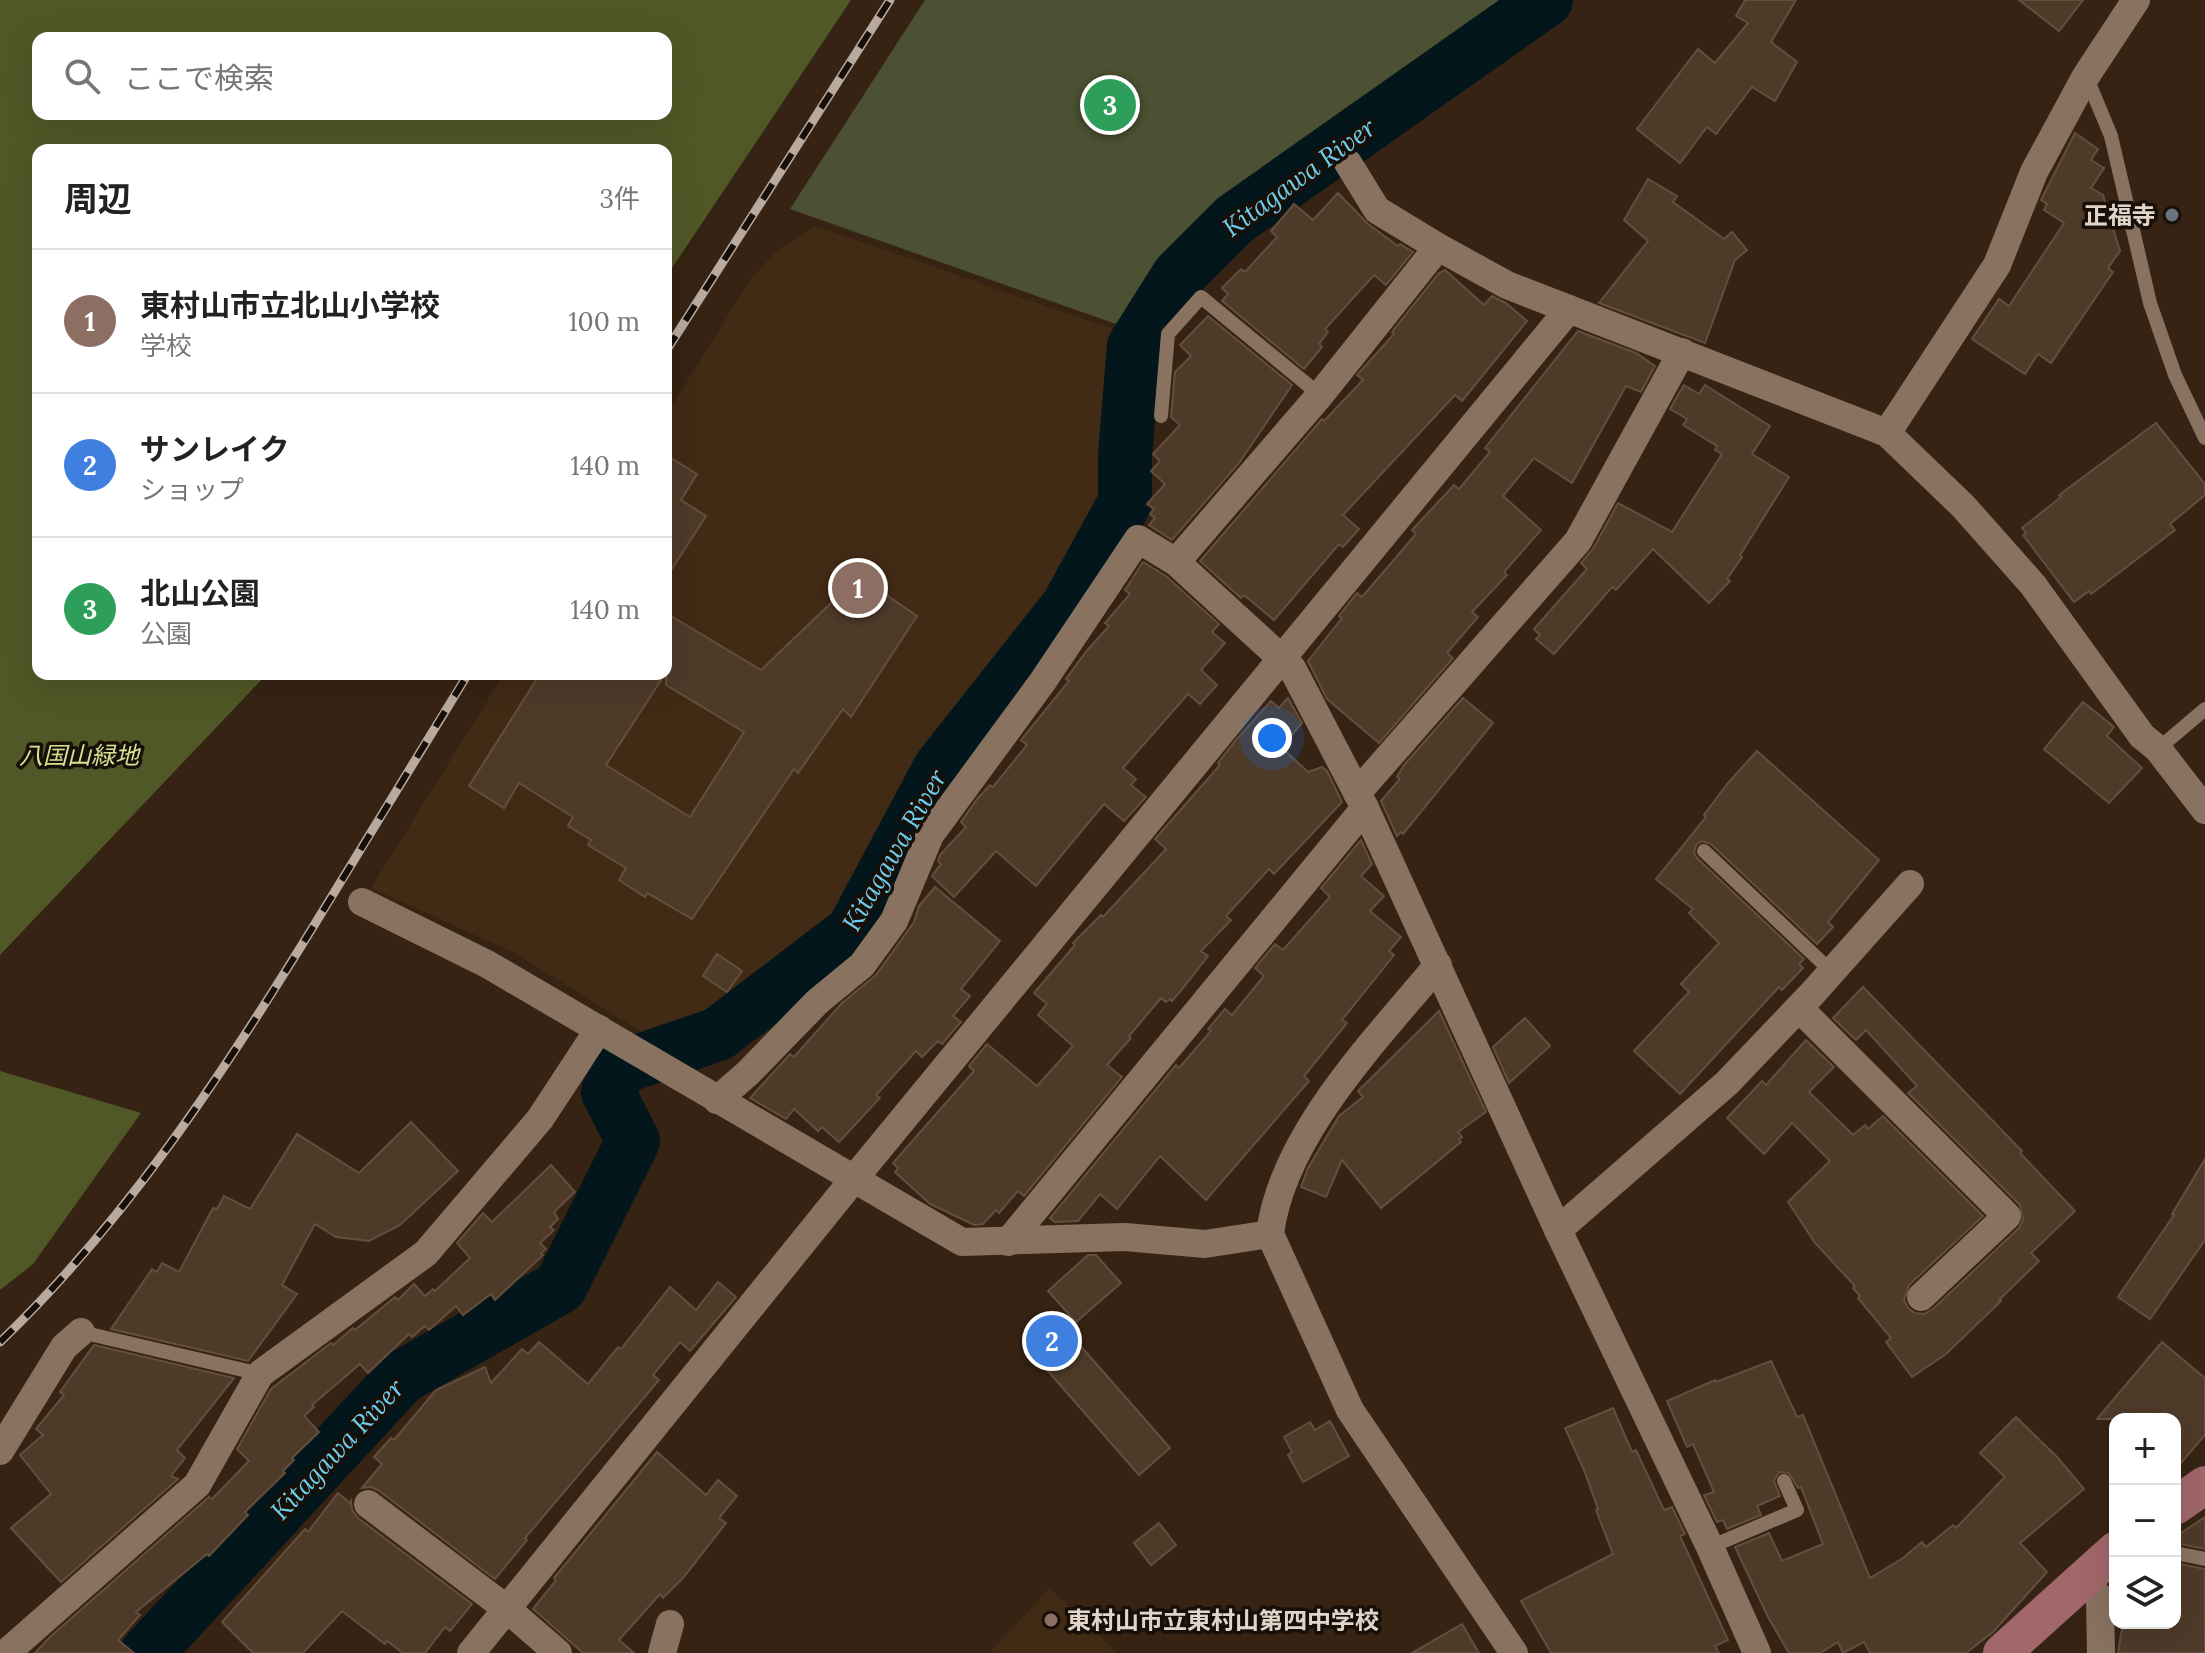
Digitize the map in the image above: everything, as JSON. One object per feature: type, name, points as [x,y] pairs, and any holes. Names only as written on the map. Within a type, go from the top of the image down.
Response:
[{"type":"street","points":[[1887,433],[1997,265],[2034,172],[2086,76],[2136,0]]},
{"type":"street","points":[[1348,163],[1377,210],[1507,285],[1887,433],[1963,506],[2033,585],[2142,736],[2158,749],[2205,810]]},
{"type":"street","points":[[1176,562],[1320,395],[1438,247]]},
{"type":"street","points":[[471,1653],[853,1180],[1569,309]]},
{"type":"street","points":[[1008,1242],[1361,801],[1578,541],[1682,352]]},
{"type":"street","points":[[706,1093],[748,1073],[817,1002],[862,965],[894,921],[930,835],[1043,681],[1138,539],[1176,562],[1292,668],[1361,801],[1757,1653]]},
{"type":"street","points":[[1558,1230],[1727,1083],[1910,884]]},
{"type":"street","points":[[362,902],[487,964],[962,1242],[1125,1237],[1205,1244],[1270,1234]]},
{"type":"street","points":[[1438,965],[1323,1105],[1296,1155],[1272,1215],[1270,1234],[1350,1410],[1514,1653]]},
{"type":"street","points":[[1799,1008],[2007,1216],[1921,1297]]},
{"type":"street","points":[[6,1653],[197,1485],[260,1374],[426,1253],[540,1119],[599,1029]]},
{"type":"street","points":[[0,1451],[64,1347],[81,1332]]},
{"type":"street","points":[[2181,1502],[2205,1485]]},
{"type":"street","points":[[368,1504],[507,1609],[558,1653]]},
{"type":"street","points":[[2002,1653],[2109,1556]]},
{"type":"street","points":[[2083,1579],[2100,1598],[2101,1653]]},
{"type":"street","points":[[662,1653],[670,1624]]},
{"type":"lane","points":[[2086,76],[2111,136],[2150,303],[2175,375],[2205,438]]},
{"type":"lane","points":[[1161,416],[1168,334],[1201,297],[1320,395]]},
{"type":"lane","points":[[2158,749],[2205,709]]},
{"type":"lane","points":[[1704,851],[1832,972]]},
{"type":"lane","points":[[81,1332],[260,1374]]},
{"type":"lane","points":[[1710,1547],[1797,1510],[1784,1481]]},
{"type":"lane","points":[[2181,1554],[2205,1559]]},
{"type":"shaded area","points":[[816,226],[1127,334],[1111,502],[928,759],[844,921],[715,1024],[658,1042],[513,952],[371,888],[500,680],[672,680],[672,405],[752,277],[778,250]]},
{"type":"shaded area","name":"東村山市立東村山第四中学校","points":[[1050,1588],[1117,1653],[989,1653]]},
{"type":"green space","name":"八国山緑地","points":[[0,0],[851,0],[672,268],[672,144],[32,144],[32,680],[261,680],[0,955]]},
{"type":"green space","points":[[925,0],[1504,0],[1172,244],[1116,324],[790,209]]},
{"type":"green space","points":[[0,1071],[141,1113],[33,1264],[0,1290]]},
{"type":"building","points":[[1745,0],[1796,0],[1771,42],[1797,62],[1775,101],[1752,87],[1716,134],[1707,127],[1680,163],[1637,129],[1698,49],[1715,63],[1748,23],[1736,16]]},
{"type":"building","points":[[2019,0],[2083,0],[2059,31]]},
{"type":"building","points":[[2075,133],[2098,149],[2091,160],[2104,168],[2091,188],[2103,195],[2120,251],[2108,268],[2113,272],[2051,363],[2038,354],[2025,374],[1972,339],[1999,299],[2009,306],[2064,223],[2044,210],[2047,204],[2041,200]]},
{"type":"building","points":[[1648,179],[1677,196],[1673,202],[1724,239],[1732,232],[1747,250],[1735,260],[1705,343],[1599,303],[1648,241],[1624,220]]},
{"type":"building","points":[[1338,193],[1368,224],[1398,246],[1400,244],[1413,252],[1386,285],[1374,275],[1325,329],[1328,332],[1319,344],[1322,347],[1304,369],[1222,301],[1228,294],[1222,288],[1241,269],[1245,272],[1277,237],[1271,231],[1294,204],[1313,220]]},
{"type":"building","points":[[1445,270],[1484,305],[1492,296],[1506,303],[1527,321],[1462,401],[1455,395],[1343,515],[1359,529],[1343,547],[1339,544],[1274,620],[1244,595],[1241,598],[1200,561],[1322,419],[1324,421],[1363,380],[1357,375],[1394,334],[1392,332],[1439,273]]},
{"type":"building","points":[[1208,316],[1292,385],[1239,463],[1172,540],[1149,525],[1155,518],[1150,514],[1154,509],[1147,504],[1165,484],[1151,471],[1160,461],[1153,454],[1180,425],[1171,417],[1175,372],[1191,356],[1180,345]]},
{"type":"building","points":[[1578,331],[1636,353],[1655,366],[1641,392],[1626,386],[1572,483],[1534,458],[1503,496],[1541,530],[1504,572],[1507,575],[1472,612],[1478,617],[1447,653],[1453,658],[1379,743],[1327,699],[1308,661],[1342,618],[1339,616],[1357,593],[1362,597],[1416,534],[1412,530],[1454,485],[1459,489],[1490,452],[1485,448]]},
{"type":"building","points":[[1684,385],[1699,394],[1705,385],[1770,426],[1752,454],[1789,477],[1740,555],[1742,557],[1727,579],[1730,581],[1709,603],[1653,549],[1616,590],[1612,587],[1554,654],[1536,639],[1540,635],[1534,629],[1587,569],[1581,563],[1593,549],[1618,503],[1672,532],[1722,454],[1715,450],[1717,446],[1683,425],[1687,419],[1670,409]]},
{"type":"building","points":[[2156,423],[2205,484],[2205,495],[2170,524],[2175,530],[2091,594],[2089,591],[2074,602],[2023,535],[2026,533],[2022,528],[2061,497],[2059,495]]},
{"type":"building","points":[[672,459],[697,474],[681,500],[706,516],[672,569]]},
{"type":"building","points":[[1143,562],[1166,576],[1219,624],[1212,632],[1225,643],[1201,670],[1217,685],[1200,704],[1188,694],[1123,768],[1136,779],[1131,785],[1146,797],[1124,821],[1104,804],[1036,886],[996,851],[954,897],[932,876],[941,864],[938,861],[940,855],[966,827],[961,822],[978,798],[990,785],[993,787],[1027,745],[1021,740],[1069,681],[1066,679],[1085,653],[1109,626],[1105,623],[1130,594],[1125,590]]},
{"type":"building","points":[[859,576],[917,616],[851,717],[843,709],[798,773],[794,769],[692,919],[647,893],[645,897],[619,880],[626,868],[588,845],[591,840],[568,826],[573,817],[519,783],[504,808],[469,786],[536,680],[661,680],[606,765],[690,817],[744,732],[666,685],[666,680],[672,680],[672,617],[761,670]]},
{"type":"building","points":[[1288,698],[1302,723],[1281,747],[1308,772],[1322,767],[1327,771],[1342,802],[1274,874],[1269,869],[1226,916],[1231,920],[1201,951],[1208,956],[1183,988],[1172,1001],[1166,1002],[1161,998],[1129,1036],[1131,1038],[1107,1065],[1122,1077],[1024,1196],[1018,1191],[999,1213],[996,1210],[983,1224],[974,1225],[930,1204],[895,1172],[898,1168],[893,1163],[974,1071],[969,1066],[987,1044],[1037,1086],[1073,1046],[1038,1015],[1047,1004],[1034,993],[1075,945],[1073,943],[1101,915],[1103,917],[1166,849],[1155,839],[1220,765],[1218,763],[1236,740],[1271,701],[1279,708]]},
{"type":"building","points":[[1463,698],[1493,723],[1403,834],[1401,832],[1397,836],[1381,801],[1400,779],[1397,777],[1404,765]]},
{"type":"building","points":[[2083,702],[2114,727],[2107,736],[2142,768],[2109,803],[2044,749]]},
{"type":"building","points":[[1757,751],[1879,860],[1828,922],[1833,927],[1817,944],[1711,844],[1702,841],[1696,845],[1694,853],[1697,858],[1804,959],[1799,964],[1803,968],[1782,990],[1779,987],[1680,1094],[1634,1051],[1689,992],[1681,984],[1719,943],[1689,913],[1693,909],[1656,879],[1706,817],[1704,815],[1728,783]]},
{"type":"building","points":[[1361,840],[1372,864],[1361,876],[1384,896],[1370,911],[1401,937],[1389,951],[1394,955],[1342,1020],[1347,1023],[1304,1076],[1309,1081],[1206,1200],[1160,1156],[1117,1209],[1100,1194],[1078,1221],[1055,1222],[1050,1218],[1176,1065],[1179,1068],[1211,1031],[1208,1029],[1225,1009],[1232,1015],[1264,976],[1255,968],[1275,944],[1283,950],[1330,897],[1321,888]]},
{"type":"building","points":[[935,887],[1000,941],[961,989],[970,996],[953,1016],[961,1022],[942,1044],[938,1041],[922,1057],[916,1051],[876,1095],[880,1098],[839,1142],[822,1127],[818,1131],[794,1109],[786,1119],[750,1098],[790,1054],[794,1057],[842,1003],[876,975],[914,922],[919,906]]},
{"type":"building","points":[[717,954],[742,971],[727,992],[703,976]]},
{"type":"building","points":[[1863,987],[2022,1151],[2020,1153],[2075,1211],[2031,1253],[2039,1261],[2001,1301],[1946,1354],[1912,1377],[1886,1342],[1891,1338],[1858,1298],[1860,1296],[1853,1288],[1855,1286],[1815,1243],[1788,1202],[1830,1161],[1792,1123],[1764,1154],[1727,1118],[1762,1081],[1766,1085],[1806,1040],[1834,1067],[1809,1092],[1853,1135],[1865,1125],[1868,1129],[1883,1116],[1983,1216],[1909,1285],[1904,1300],[1915,1313],[1924,1314],[1933,1309],[2019,1228],[2023,1220],[2020,1205],[1908,1093],[1917,1086],[1866,1030],[1856,1040],[1833,1018]]},
{"type":"building","points":[[1439,1011],[1486,1112],[1458,1132],[1461,1142],[1381,1208],[1342,1160],[1326,1197],[1301,1187],[1308,1168],[1339,1116],[1363,1097],[1358,1091]]},
{"type":"building","points":[[1525,1018],[1550,1046],[1509,1083],[1493,1047]]},
{"type":"building","points":[[411,1122],[458,1171],[400,1225],[369,1241],[336,1237],[315,1224],[282,1285],[297,1294],[248,1361],[111,1329],[152,1269],[157,1272],[162,1263],[179,1272],[213,1208],[217,1209],[224,1196],[250,1209],[297,1134],[359,1173]]},
{"type":"building","points":[[2205,1159],[2205,1240],[2150,1319],[2118,1297],[2174,1215]]},
{"type":"building","points":[[551,1165],[575,1192],[554,1212],[558,1219],[550,1227],[554,1230],[540,1243],[546,1249],[541,1253],[543,1255],[495,1300],[491,1294],[463,1315],[456,1306],[429,1330],[425,1326],[412,1337],[409,1334],[368,1373],[360,1364],[312,1405],[314,1407],[304,1416],[319,1432],[292,1458],[294,1460],[283,1471],[285,1473],[245,1512],[248,1515],[209,1556],[207,1554],[136,1612],[140,1615],[118,1640],[134,1653],[35,1653],[209,1497],[212,1499],[249,1461],[237,1449],[271,1389],[331,1343],[333,1345],[353,1328],[355,1330],[395,1297],[398,1300],[414,1284],[425,1296],[433,1289],[435,1291],[470,1258],[457,1243],[483,1213],[492,1222]]},
{"type":"building","points":[[1088,1255],[1096,1255],[1121,1283],[1076,1322],[1048,1291]]},
{"type":"building","points":[[718,1282],[736,1297],[690,1351],[680,1342],[653,1375],[659,1380],[525,1538],[527,1540],[495,1579],[378,1490],[362,1488],[382,1464],[374,1457],[391,1438],[394,1440],[436,1390],[485,1367],[491,1383],[522,1349],[528,1354],[539,1342],[588,1384],[618,1347],[621,1349],[670,1287],[696,1310]]},
{"type":"building","points":[[1071,1335],[1170,1448],[1139,1475],[1040,1362]]},
{"type":"building","points":[[2162,1342],[2205,1378],[2205,1435],[2181,1463],[2181,1413],[2109,1413],[2109,1419],[2097,1419]]},
{"type":"building","points":[[94,1345],[234,1378],[177,1450],[185,1458],[171,1476],[178,1479],[61,1582],[11,1528],[51,1494],[20,1455],[43,1435],[36,1429],[64,1395],[60,1392]]},
{"type":"building","points":[[1771,1361],[1797,1417],[1803,1415],[1870,1578],[1922,1542],[1926,1547],[1953,1525],[1956,1528],[2005,1477],[1980,1453],[2016,1417],[2084,1489],[2020,1543],[2047,1572],[1993,1632],[1966,1653],[1870,1653],[1864,1642],[1843,1653],[1838,1642],[1820,1653],[1789,1653],[1735,1547],[1769,1533],[1782,1561],[1823,1544],[1801,1487],[1798,1488],[1789,1473],[1779,1472],[1774,1481],[1780,1496],[1757,1506],[1761,1515],[1727,1529],[1723,1520],[1717,1522],[1704,1495],[1714,1492],[1693,1444],[1687,1447],[1667,1401]]},
{"type":"building","points":[[1613,1408],[1632,1452],[1636,1450],[1664,1510],[1672,1507],[1685,1534],[1680,1536],[1728,1640],[1715,1646],[1719,1653],[1551,1653],[1521,1601],[1613,1554],[1584,1470],[1565,1428]]},
{"type":"building","points":[[1330,1421],[1349,1456],[1303,1482],[1288,1455],[1292,1452],[1284,1437],[1310,1422],[1315,1430]]},
{"type":"building","points":[[657,1452],[706,1495],[718,1480],[737,1496],[719,1518],[726,1523],[683,1578],[663,1598],[660,1594],[619,1640],[634,1653],[583,1653],[533,1609],[556,1580],[554,1578]]},
{"type":"building","points":[[338,1493],[351,1501],[352,1510],[358,1518],[472,1604],[450,1631],[445,1627],[425,1653],[403,1653],[387,1641],[385,1644],[342,1611],[303,1653],[253,1653],[222,1622],[305,1529],[308,1532]]},
{"type":"building","points":[[2205,1517],[2205,1549],[2181,1544],[2181,1533]]},
{"type":"building","points":[[1159,1523],[1176,1545],[1151,1565],[1134,1543]]},
{"type":"building","points":[[2181,1564],[2205,1569],[2205,1653],[2118,1653],[2122,1629],[2181,1629]]},
{"type":"building","points":[[1462,1624],[1479,1653],[1412,1653]]},
{"type":"waterway","name":"Kitagawa River","points":[[147,1653],[402,1377],[560,1287],[633,1141],[608,1092],[622,1067],[718,1034],[853,931],[940,768],[1068,606],[1125,502],[1125,455],[1134,346],[1178,276],[1235,219],[1546,0]]},
{"type":"railway","points":[[672,342],[890,0]]},
{"type":"railway","points":[[0,1342],[89,1247],[170,1145],[279,982],[464,680]]},
{"type":"place","name":"北山公園","points":[[1110,105]]},
{"type":"place","name":"正福寺","points":[[2172,215]]},
{"type":"place","name":"東村山市立北山小学校","points":[[858,588]]},
{"type":"place","name":"サンレイク","points":[[1052,1341]]},
{"type":"place","name":"東村山市立東村山第四中学校","points":[[1051,1620]]}]
